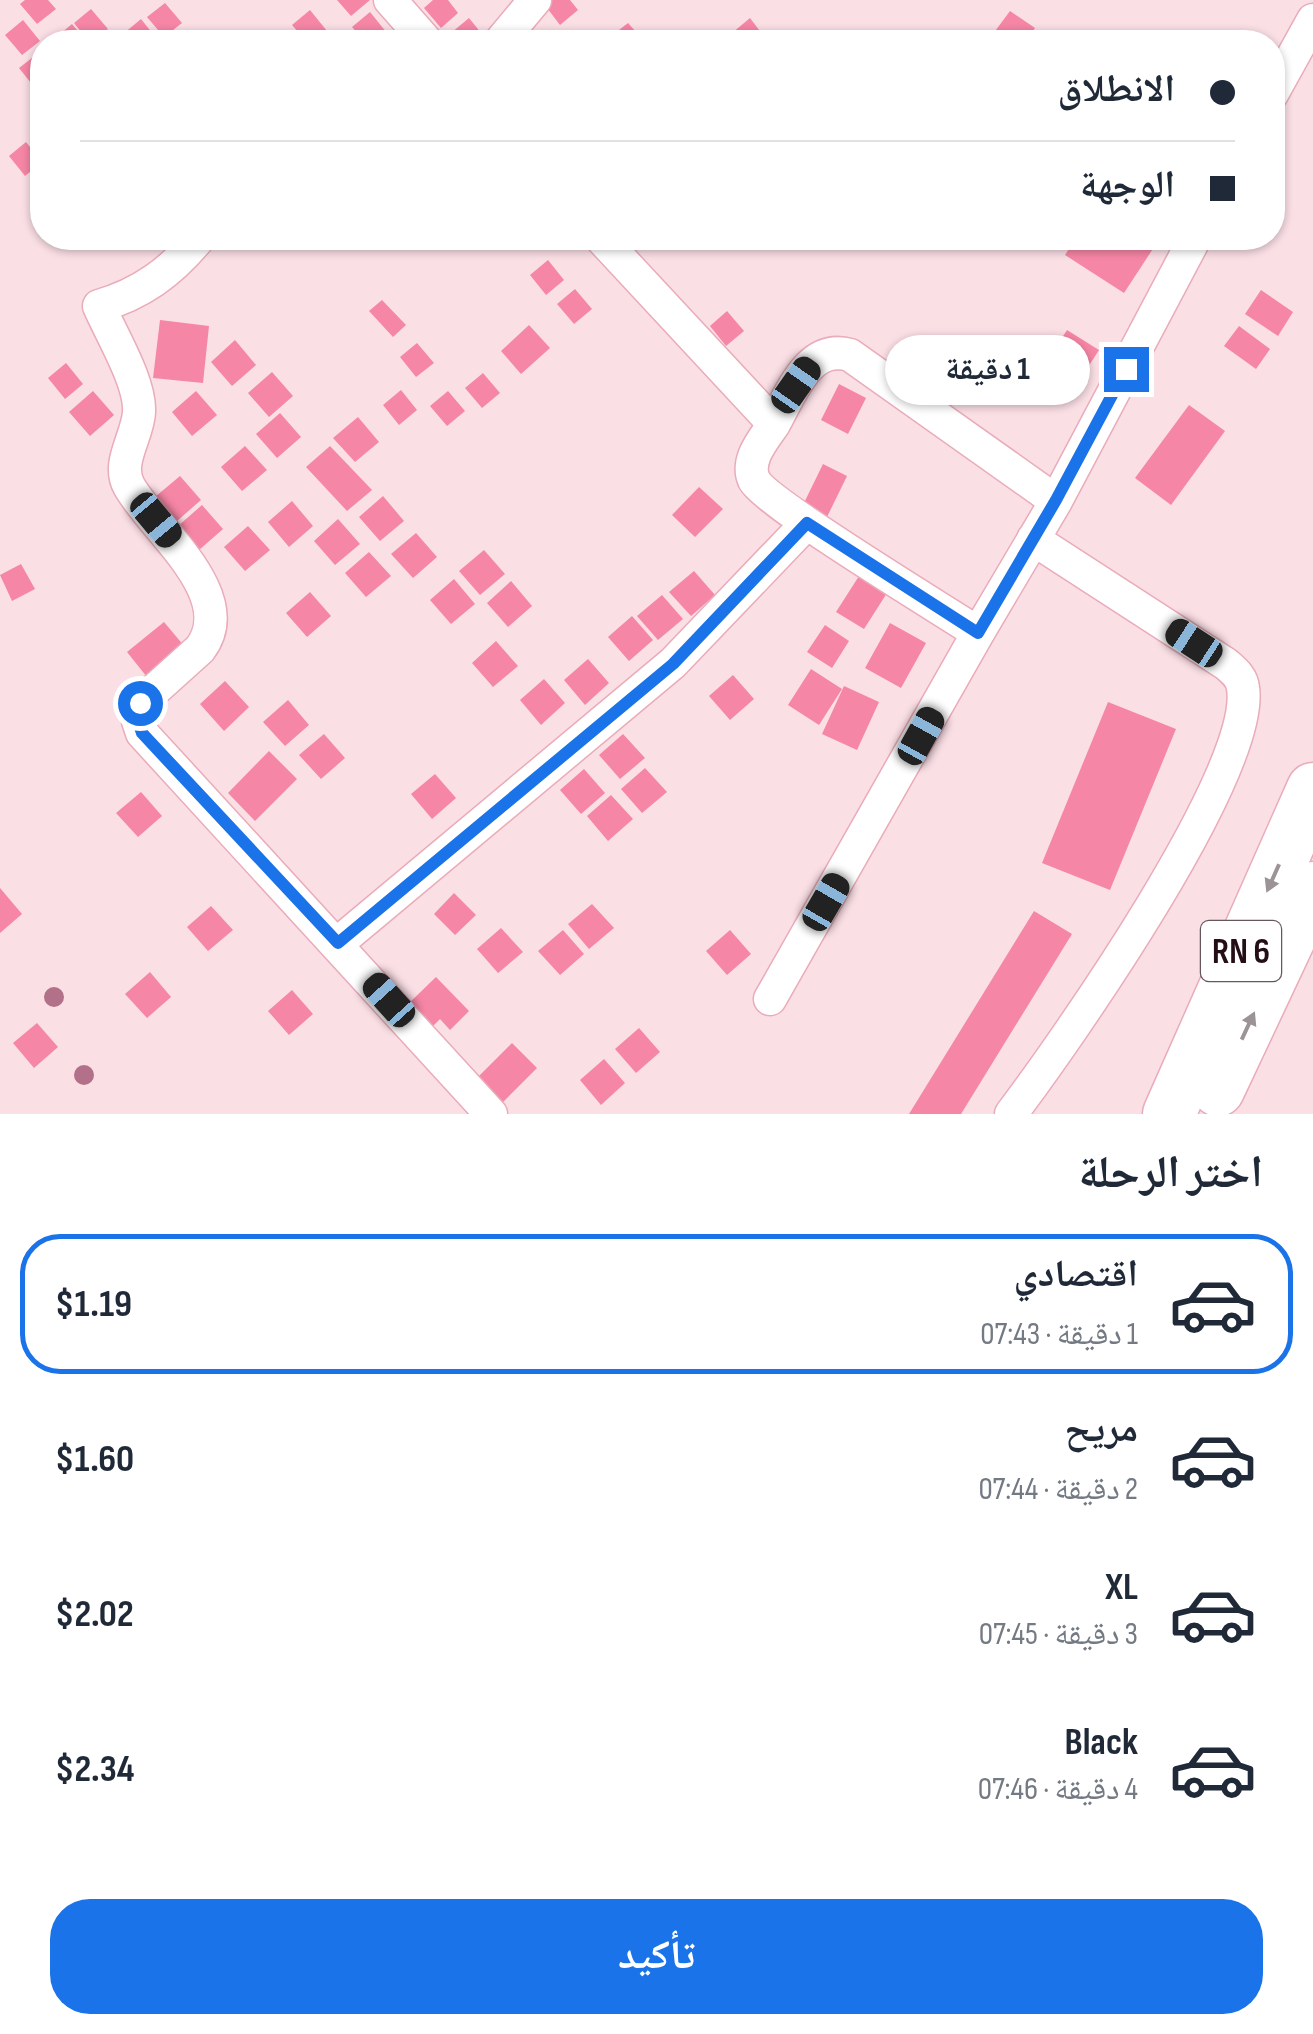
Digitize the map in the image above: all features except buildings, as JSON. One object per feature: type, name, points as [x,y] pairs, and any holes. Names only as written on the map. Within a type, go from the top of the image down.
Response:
[{"type":"main road","name":"RN 6","points":[[1168,1114],[1313,788]]},
{"type":"main road","name":"RN 6","points":[[1206,1114],[1313,888]]},
{"type":"street","points":[[390,0],[407,30]]},
{"type":"street","points":[[510,30],[535,0]]},
{"type":"street","points":[[1285,71],[1313,20]]},
{"type":"street","points":[[187,250],[154,284],[127,298],[98,306],[138,395],[139,414],[124,469],[128,484],[186,560],[205,592],[210,623],[208,639],[200,649],[140,703],[138,721],[142,733],[491,1114]]},
{"type":"street","points":[[612,250],[774,424]]},
{"type":"street","points":[[770,1000],[1056,500],[1189,250]]},
{"type":"street","points":[[978,633],[807,523],[753,477],[754,455],[808,368],[824,353],[840,352],[1056,500]]},
{"type":"street","points":[[338,943],[673,664],[807,523]]},
{"type":"street","points":[[1011,1114],[1058,1052],[1199,826],[1233,752],[1244,700],[1244,686],[1226,664],[1033,539]]},
{"type":"route","points":[[140,703],[138,721],[142,733],[338,943],[673,664],[807,523],[978,633],[1056,500],[1126,369]]}]
